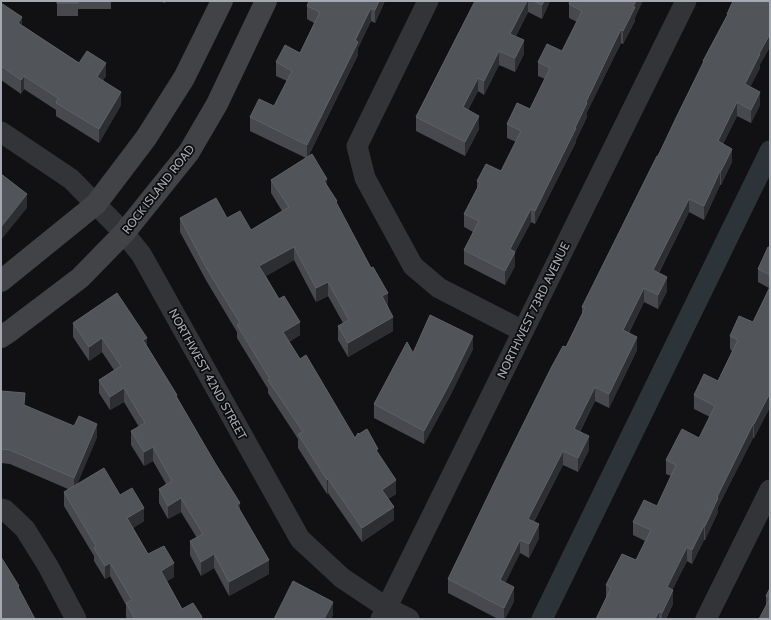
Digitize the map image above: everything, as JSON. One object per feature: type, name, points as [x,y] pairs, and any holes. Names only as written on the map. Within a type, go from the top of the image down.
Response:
[{"type":"main road","points":[[1,282],[96,204],[146,138],[184,78],[222,1]]},
{"type":"main road","name":"ROCK ISLAND ROAD","points":[[1,337],[10,332],[80,278],[124,233],[189,152],[217,104],[266,1]]},
{"type":"street","points":[[428,1],[357,146],[365,178],[413,266],[439,288],[523,331]]},
{"type":"street","name":"NORTHWEST 73RD AVENUE","points":[[384,614],[686,1]]},
{"type":"street","name":"NORTHWEST 42ND STREET","points":[[1,132],[71,179],[124,233],[141,254],[300,539],[384,614],[408,619]]},
{"type":"street","points":[[706,619],[770,490]]},
{"type":"street","points":[[3,510],[25,529],[48,566],[76,619]]},
{"type":"building","points":[[57,1],[78,1],[78,3],[57,3]]},
{"type":"building","points":[[309,1],[379,1],[375,10],[371,8],[355,40],[358,42],[307,145],[250,117],[259,99],[274,106],[292,71],[276,62],[285,45],[300,53],[320,12],[307,6]]},
{"type":"building","points":[[475,1],[527,1],[510,34],[524,40],[515,58],[499,51],[484,81],[478,78],[463,107],[479,116],[465,142],[416,117]]},
{"type":"building","points":[[533,1],[544,1],[542,5]]},
{"type":"building","points":[[570,1],[636,1],[633,7],[635,7],[623,31],[621,29],[586,102],[587,103],[576,128],[535,211],[531,209],[510,249],[515,252],[505,271],[464,250],[479,221],[464,214],[480,183],[477,181],[486,164],[501,171],[521,131],[507,124],[517,103],[530,109],[550,68],[538,62],[547,44],[562,51],[582,11],[569,4]]},
{"type":"building","points":[[733,1],[770,1],[770,34],[745,84],[760,92],[751,110],[737,102],[718,141],[732,149],[704,206],[689,199],[653,270],[667,277],[658,295],[644,288],[623,330],[637,337],[609,394],[595,387],[574,429],[589,436],[578,458],[563,451],[528,519],[539,524],[529,544],[520,540],[500,580],[514,587],[504,608],[448,579],[551,368],[563,346],[566,347],[585,308],[582,307],[658,156]]},
{"type":"building","points":[[1,3],[22,17],[18,23],[79,63],[87,51],[106,63],[97,77],[121,92],[99,129],[56,103],[58,98],[24,76],[21,80],[1,66]]},
{"type":"building","points":[[312,154],[327,179],[324,181],[337,201],[336,202],[371,268],[373,267],[388,293],[382,296],[393,317],[348,343],[338,326],[349,320],[328,282],[316,288],[294,247],[259,266],[279,299],[284,296],[300,322],[283,332],[300,359],[306,355],[355,438],[358,433],[359,434],[367,429],[378,449],[376,450],[396,480],[382,490],[394,507],[362,528],[328,479],[327,480],[298,434],[303,432],[268,380],[270,379],[237,325],[240,323],[207,269],[180,218],[216,198],[227,218],[240,211],[251,230],[289,207],[271,180]]},
{"type":"building","points":[[1,174],[27,194],[1,227]]},
{"type":"building","points":[[768,247],[770,248],[770,275],[758,269]]},
{"type":"building","points":[[770,287],[770,393],[717,497],[718,498],[705,526],[692,550],[687,547],[667,587],[673,590],[662,613],[659,611],[655,619],[596,619],[611,588],[606,585],[622,554],[636,560],[651,530],[633,522],[644,500],[657,506],[676,465],[666,460],[682,429],[699,438],[715,406],[694,395],[704,374],[718,381],[738,340],[730,336],[739,316],[753,322]]},
{"type":"building","points":[[117,293],[147,338],[143,340],[240,503],[237,505],[269,560],[229,582],[214,554],[201,562],[190,541],[203,534],[181,498],[168,506],[159,489],[172,481],[153,447],[144,452],[131,431],[145,423],[124,388],[110,397],[99,380],[121,366],[102,338],[89,347],[73,323]]},
{"type":"building","points":[[430,315],[473,336],[424,431],[374,404],[407,342],[413,353]]},
{"type":"building","points":[[1,391],[25,393],[24,405],[74,426],[79,416],[97,424],[74,478],[10,450],[1,449]]},
{"type":"building","points":[[104,468],[120,495],[132,488],[144,508],[127,518],[148,554],[164,546],[174,563],[161,571],[182,609],[193,603],[202,617],[199,619],[135,619],[126,603],[132,600],[110,563],[105,566],[94,548],[96,546],[64,492]]},
{"type":"building","points":[[1,557],[19,586],[18,587],[35,619],[1,619]]},
{"type":"building","points":[[293,581],[333,602],[324,619],[274,619]]},
{"type":"building","points":[[770,588],[770,598],[766,596]]},
{"type":"building","points":[[770,598],[770,619],[759,619]]},
{"type":"waterway","points":[[542,619],[770,151]]}]
